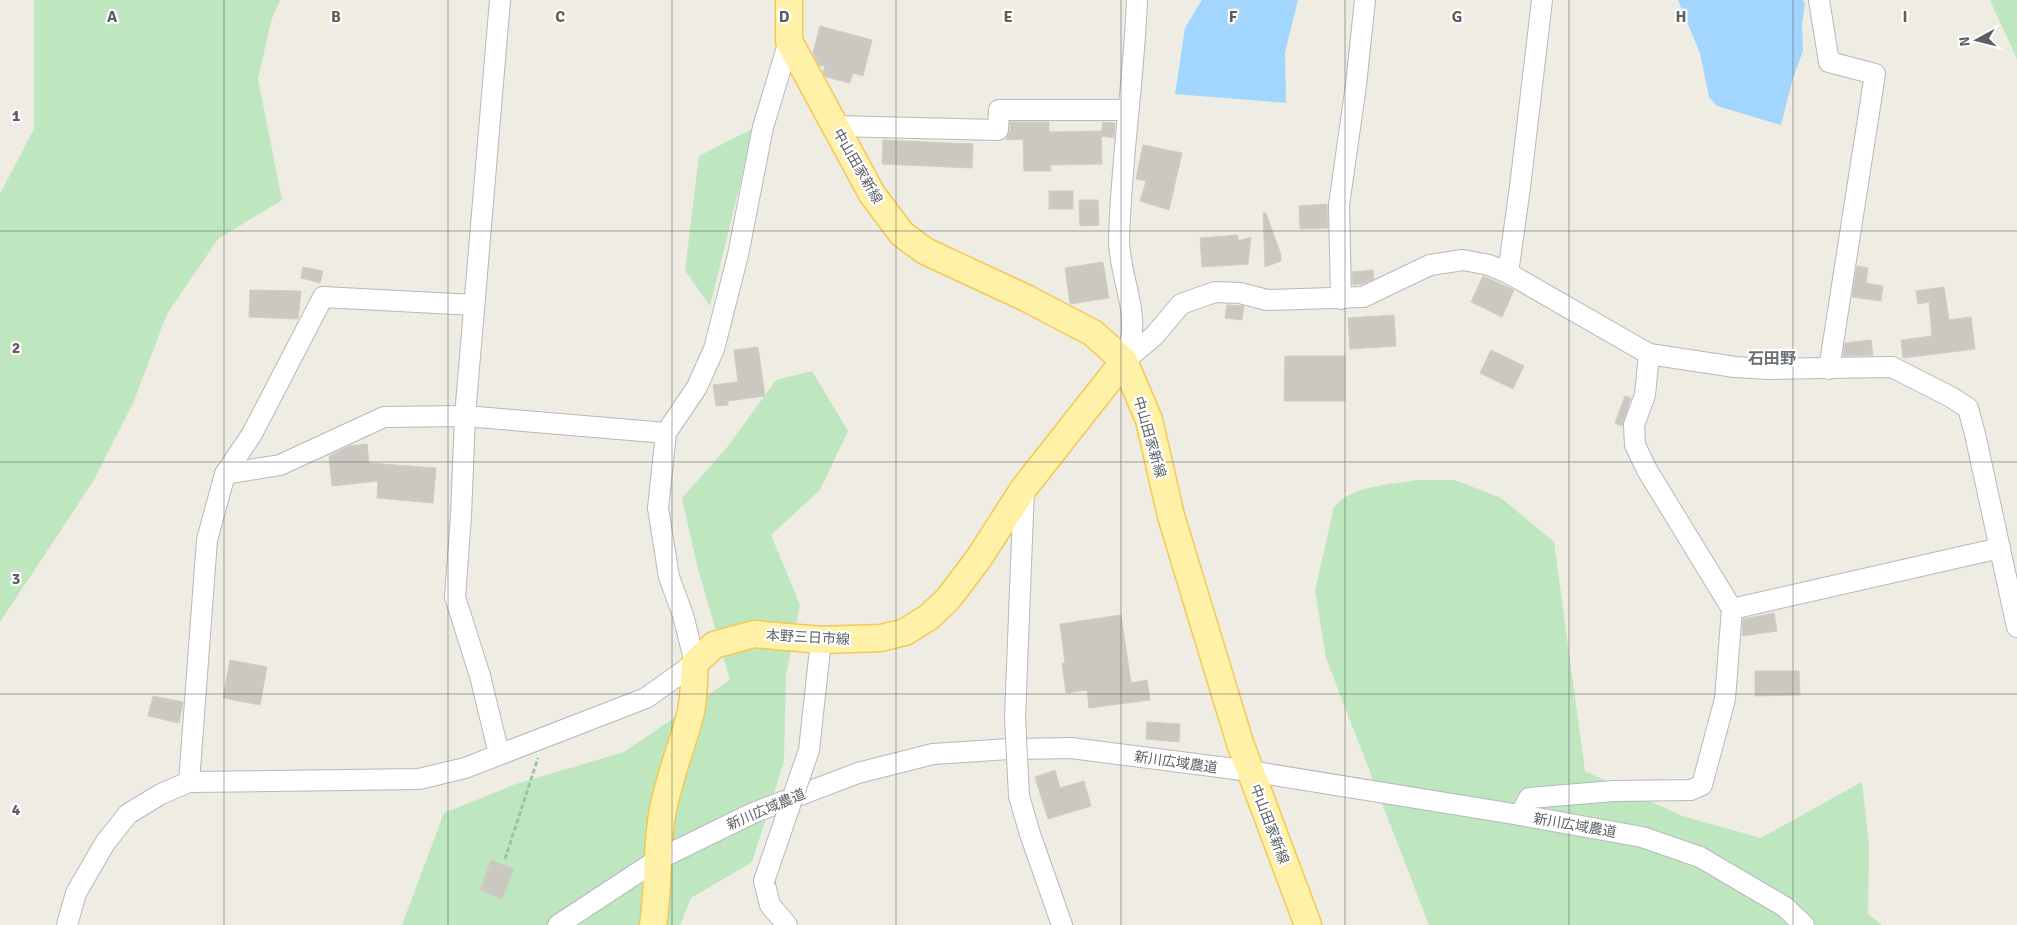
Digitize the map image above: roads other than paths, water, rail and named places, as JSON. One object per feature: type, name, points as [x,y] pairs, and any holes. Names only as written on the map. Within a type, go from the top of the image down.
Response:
[{"type":"main road","name":"中山田家新線","points":[[789,0],[789,41],[872,194],[902,234],[925,251],[1026,298],[1093,334],[1124,360],[1149,420],[1171,516],[1250,771],[1308,925]]},
{"type":"main road","name":"本野三日市線","points":[[695,663],[714,645],[754,634],[821,640],[881,638],[905,632],[929,617],[948,599],[979,558],[1024,488],[1124,360]]},
{"type":"main road","points":[[653,925],[657,899],[657,860],[662,815],[670,777],[691,711],[695,663]]},
{"type":"street","points":[[499,754],[480,676],[456,597],[465,416],[500,0]]},
{"type":"street","points":[[1124,360],[1132,332],[1130,300],[1119,243],[1128,110],[1136,34],[1137,0]]},
{"type":"street","points":[[1341,299],[1339,206],[1366,0]]},
{"type":"street","points":[[1508,273],[1542,0]]},
{"type":"street","points":[[1819,0],[1829,62],[1875,74],[1829,370]]},
{"type":"street","points":[[67,925],[76,893],[105,843],[128,814],[161,794],[189,782],[419,779],[464,768],[646,698],[695,663],[683,616],[669,577],[658,508],[666,433],[697,387],[714,349],[738,256],[764,128],[789,41]]},
{"type":"street","points":[[835,126],[998,130],[999,110],[1128,110]]},
{"type":"street","points":[[1124,360],[1154,336],[1182,304],[1215,292],[1240,293],[1267,300],[1363,298],[1430,265],[1463,260],[1489,265],[1508,273],[1649,354],[1735,367],[1829,370],[1892,367],[1951,397],[1968,408],[2017,627]]},
{"type":"street","points":[[189,782],[207,540],[225,474],[252,434],[323,297],[474,305]]},
{"type":"street","points":[[1520,815],[1529,798],[1614,791],[1691,790],[1702,785],[1725,698],[1732,609],[1647,470],[1635,445],[1634,425],[1645,395],[1649,354]]},
{"type":"street","points":[[225,474],[280,465],[384,417],[465,416],[666,433]]},
{"type":"street","points":[[1024,488],[1015,718],[1019,796],[1030,834],[1062,925]]},
{"type":"street","points":[[1732,609],[2000,548]]},
{"type":"street","points":[[786,925],[770,905],[764,882],[810,750],[821,640]]},
{"type":"street","name":"新川広域農道","points":[[558,925],[657,860],[752,813],[858,772],[933,754],[1009,749],[1072,748],[1250,771],[1642,837],[1700,857],[1785,907],[1804,925]]},
{"type":"street","points":[[579,925],[603,895]]},
{"type":"water","points":[[1202,0],[1298,0],[1285,52],[1286,103],[1175,94],[1185,28]]},
{"type":"water","points":[[1678,0],[1803,0],[1805,4],[1802,24],[1803,51],[1793,78],[1781,125],[1717,106],[1709,97],[1700,53]]},
{"type":"district","name":"石田野","points":[[1772,358]]}]
